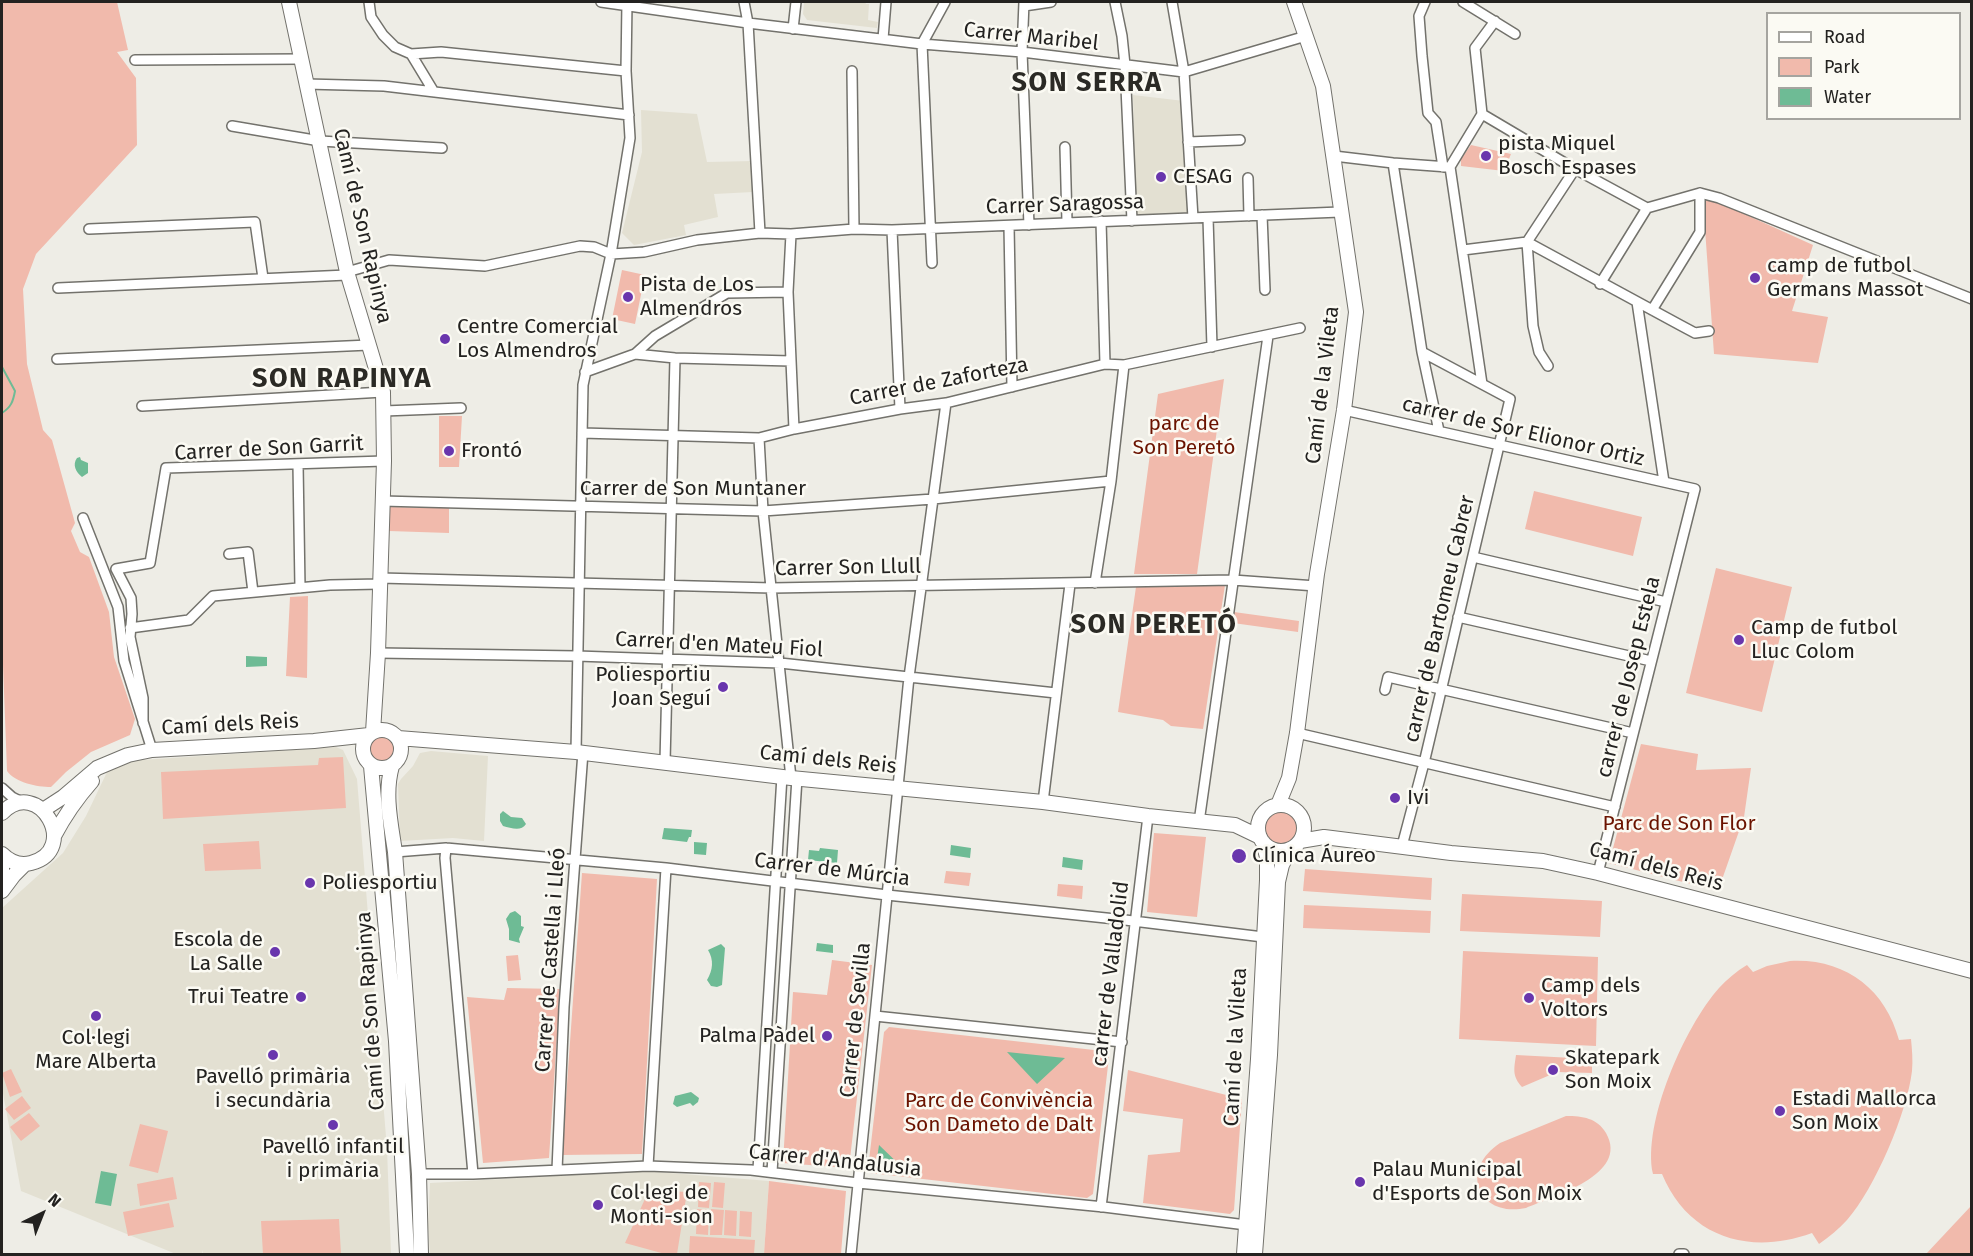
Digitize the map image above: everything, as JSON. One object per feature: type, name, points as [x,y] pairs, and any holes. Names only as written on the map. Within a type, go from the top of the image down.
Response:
[{"type":"street","name":"Camí de Son Rapinya","points":[[289,2],[347,273],[382,392],[384,461],[378,652],[375,713],[371,734]]},
{"type":"street","points":[[369,2],[371,17],[383,35],[395,46],[411,54],[441,52],[626,72]]},
{"type":"street","name":"Carrer Maribel","points":[[602,2],[627,3],[793,29],[922,44],[1022,52],[1184,72],[1306,36]]},
{"type":"street","points":[[744,2],[748,23],[760,233]]},
{"type":"street","points":[[793,29],[796,2]]},
{"type":"street","points":[[883,39],[886,2]]},
{"type":"street","points":[[932,263],[922,44],[945,2]]},
{"type":"street","points":[[1029,225],[1022,52],[1024,4],[1050,2]]},
{"type":"street","points":[[1115,2],[1125,65],[1132,221]]},
{"type":"street","points":[[1172,2],[1184,72],[1193,219]]},
{"type":"street","name":"Camí de la Vileta","points":[[1272,808],[1289,778],[1297,733],[1356,312],[1323,86],[1294,2]]},
{"type":"street","points":[[1425,2],[1419,16],[1428,113],[1436,122],[1447,167],[1482,384]]},
{"type":"street","points":[[1463,2],[1515,34]]},
{"type":"street","name":"Carrer de Castella i Lleó","points":[[557,1170],[564,1007],[580,752],[577,656],[579,507],[585,372],[628,162],[630,138],[626,72],[627,3]]},
{"type":"street","points":[[1447,167],[1482,114],[1475,48],[1495,21]]},
{"type":"street","points":[[411,54],[434,92]]},
{"type":"street","points":[[135,60],[302,59]]},
{"type":"street","points":[[852,71],[854,229]]},
{"type":"street","points":[[306,84],[384,87],[629,115]]},
{"type":"street","points":[[1482,114],[1647,208]]},
{"type":"street","points":[[232,126],[320,141],[442,148]]},
{"type":"street","points":[[1188,142],[1240,140]]},
{"type":"street","points":[[1065,147],[1067,222]]},
{"type":"street","points":[[1334,156],[1447,167]]},
{"type":"street","points":[[1394,163],[1422,352],[1439,432]]},
{"type":"street","points":[[1548,366],[1539,352],[1533,326],[1527,242],[1575,169]]},
{"type":"street","points":[[1248,178],[1249,216]]},
{"type":"street","points":[[1652,310],[1700,232],[1700,193]]},
{"type":"street","points":[[1600,284],[1647,208],[1700,193],[1719,198],[1971,299]]},
{"type":"street","name":"Carrer Saragossa","points":[[791,234],[854,229],[930,229],[1101,220],[1193,219],[1340,212]]},
{"type":"street","points":[[1262,215],[1265,290]]},
{"type":"street","points":[[1208,218],[1212,347]]},
{"type":"street","points":[[1101,220],[1105,364]]},
{"type":"street","points":[[89,230],[255,222],[262,278]]},
{"type":"street","points":[[1009,226],[1012,387]]},
{"type":"street","points":[[892,230],[900,409]]},
{"type":"street","points":[[58,288],[347,273],[389,260],[485,266],[580,246],[594,247],[610,254],[644,252],[697,240],[760,233],[791,234],[788,292],[794,429]]},
{"type":"street","points":[[1462,250],[1527,242],[1600,284],[1695,333],[1709,332]]},
{"type":"street","points":[[585,372],[635,354],[655,336],[727,293],[788,292]]},
{"type":"street","points":[[1637,302],[1664,482]]},
{"type":"street","name":"Carrer de Zaforteza","points":[[582,433],[759,438],[900,409],[946,403],[1105,364],[1124,365],[1300,328]]},
{"type":"street","points":[[1199,822],[1268,336]]},
{"type":"street","points":[[57,359],[369,345]]},
{"type":"street","points":[[1422,352],[1482,384]]},
{"type":"street","points":[[635,354],[675,358],[791,361]]},
{"type":"street","points":[[665,762],[669,510],[675,358]]},
{"type":"street","points":[[1095,583],[1111,481],[1124,365]]},
{"type":"street","name":"carrer de Bartomeu Cabrer","points":[[1402,846],[1424,763],[1510,399],[1482,384]]},
{"type":"street","points":[[142,406],[382,392]]},
{"type":"street","name":"Carrer de Sevilla","points":[[851,1254],[909,677],[946,403]]},
{"type":"street","points":[[384,411],[460,408]]},
{"type":"street","name":"carrer de Sor Elionor Ortiz","points":[[1344,410],[1695,489]]},
{"type":"street","points":[[759,438],[763,512],[790,777],[791,883],[772,1172]]},
{"type":"street","name":"Carrer de Son Garrit","points":[[130,628],[131,598],[116,569],[150,563],[166,468],[384,461]]},
{"type":"street","points":[[298,464],[300,588]]},
{"type":"street","name":"Carrer de Son Muntaner","points":[[382,501],[763,512],[933,500],[1111,481]]},
{"type":"street","name":"carrer de Josep Estela","points":[[1598,873],[1695,489]]},
{"type":"street","points":[[83,518],[118,607],[124,661],[152,750]]},
{"type":"street","points":[[230,554],[248,552],[253,592]]},
{"type":"street","points":[[1473,557],[1666,602]]},
{"type":"street","name":"Carrer Son Llull","points":[[130,628],[189,620],[213,596],[380,581],[579,581],[772,588],[1233,580],[1316,586]]},
{"type":"street","points":[[1043,802],[1070,584]]},
{"type":"street","points":[[1458,617],[1651,661]]},
{"type":"street","points":[[130,628],[143,698],[143,723]]},
{"type":"street","name":"Carrer d'en Mateu Fiol","points":[[378,652],[667,658],[780,663],[1056,693]]},
{"type":"street","points":[[1384,690],[1388,677],[1633,734]]},
{"type":"street","points":[[375,713],[393,735],[401,753]]},
{"type":"street","points":[[1297,733],[1615,807]]},
{"type":"street","points":[[363,752],[363,746],[371,734],[393,735]]},
{"type":"street","name":"Camí dels Reis","points":[[43,810],[63,797],[97,768],[113,760],[152,750],[350,738],[371,734]]},
{"type":"street","name":"Camí dels Reis","points":[[393,735],[417,741],[580,752],[790,777],[1043,802],[1235,825],[1262,839]]},
{"type":"street","points":[[350,738],[363,752],[371,766],[382,769],[392,766],[400,758],[401,753],[417,741]]},
{"type":"street","points":[[2,854],[15,863],[25,864],[35,862],[44,856],[51,848],[65,815],[78,796],[113,760]]},
{"type":"street","name":"Camí de Son Rapinya","points":[[371,766],[396,1041],[407,1254]]},
{"type":"street","name":"Camí de Son Rapinya","points":[[392,766],[388,781],[419,1174],[421,1254]]},
{"type":"street","points":[[758,1170],[775,881],[790,777]]},
{"type":"street","name":"Camí de la Vileta","points":[[1289,778],[1300,817]]},
{"type":"street","points":[[2,788],[12,797],[43,810],[53,827],[54,838]]},
{"type":"street","points":[[2,813],[14,804],[24,803]]},
{"type":"street","points":[[1300,817],[1304,829],[1295,845],[1274,849],[1262,839],[1259,823],[1272,808],[1285,805],[1300,817],[1324,837]]},
{"type":"street","name":"Camí dels Reis","points":[[1235,825],[1272,808]]},
{"type":"street","name":"carrer de Valladolid","points":[[1101,1207],[1148,816]]},
{"type":"street","name":"Camí dels Reis","points":[[1295,845],[1324,837],[1451,853],[1543,861],[1598,873],[1971,971]]},
{"type":"street","name":"Camí de la Vileta","points":[[1244,1254],[1258,1059],[1267,857],[1262,839]]},
{"type":"street","name":"Camí de la Vileta","points":[[1255,1254],[1270,1055],[1278,882],[1282,865],[1295,845]]},
{"type":"street","points":[[446,848],[445,858],[473,1174]]},
{"type":"street","name":"Carrer de Múrcia","points":[[394,852],[446,848],[666,868],[1263,937]]},
{"type":"street","points":[[2,891],[25,864]]},
{"type":"street","points":[[2,866],[2,875]]},
{"type":"street","points":[[648,1166],[666,868]]},
{"type":"street","points":[[875,1016],[1122,1042]]},
{"type":"street","name":"Carrer d'Andalusia","points":[[419,1174],[473,1174],[648,1166],[758,1170],[1246,1225]]},
{"type":"shaded area","points":[[804,2],[865,2],[869,4],[868,20],[878,22],[877,28],[807,20],[803,14]]},
{"type":"shaded area","name":"CESAG","points":[[1133,95],[1184,101],[1188,212],[1185,215],[1139,217],[1136,214]]},
{"type":"shaded area","points":[[641,110],[697,114],[707,162],[753,161],[753,192],[714,194],[718,217],[684,225],[686,235],[634,245],[622,233],[642,152]]},
{"type":"shaded area","points":[[336,747],[343,750],[357,779],[387,1149],[391,1254],[203,1254],[203,1250],[202,1254],[176,1254],[21,1191],[2,1088],[2,908],[63,853],[86,816],[108,770],[126,761]]},
{"type":"shaded area","points":[[431,751],[488,756],[484,841],[453,838],[400,841],[398,784],[413,766],[420,753]]},
{"type":"shaded area","name":"Col·legi de Monti-sion","points":[[646,1171],[769,1181],[764,1254],[430,1254],[428,1226],[430,1183]]},
{"type":"green space","points":[[2,2],[117,2],[128,50],[117,52],[136,78],[137,145],[36,254],[23,289],[27,364],[43,430],[52,440],[75,523],[71,531],[80,552],[89,557],[109,612],[114,657],[135,719],[130,735],[91,752],[51,787],[16,779],[7,771],[2,638]]},
{"type":"green space","name":"pista Miquel Bosch Espases","points":[[1471,145],[1511,154],[1504,171],[1461,166],[1461,159]]},
{"type":"green space","name":"camp de futbol Germans Massot","points":[[1709,198],[1813,245],[1792,311],[1828,317],[1818,363],[1714,354],[1703,201]]},
{"type":"green space","name":"Pista de Los Almendros","points":[[622,270],[645,275],[635,324],[612,319]]},
{"type":"green space","name":"parc de Son Peretó","points":[[1224,379],[1197,574],[1134,574],[1158,394]]},
{"type":"green space","name":"Frontó","points":[[439,416],[462,416],[459,467],[439,467]]},
{"type":"green space","points":[[1534,491],[1642,517],[1633,556],[1525,529]]},
{"type":"green space","points":[[389,507],[449,508],[449,533],[389,531]]},
{"type":"green space","name":"Camp de futbol Lluc Colom","points":[[1716,568],[1792,587],[1762,712],[1686,693]]},
{"type":"green space","points":[[1225,585],[1203,729],[1171,726],[1163,720],[1118,712],[1136,587]]},
{"type":"green space","points":[[308,596],[307,678],[286,676],[290,597]]},
{"type":"green space","points":[[1234,612],[1299,621],[1298,632],[1233,623]]},
{"type":"green space","points":[[382,736],[393,740],[397,751],[393,762],[382,766],[371,762],[367,751],[371,740]]},
{"type":"green space","name":"Parc de Son Flor","points":[[1641,744],[1698,754],[1696,770],[1751,768],[1744,817],[1718,891],[1609,863]]},
{"type":"green space","points":[[343,757],[346,808],[163,819],[161,772],[318,765],[319,758]]},
{"type":"green space","points":[[1283,810],[1296,815],[1301,828],[1296,841],[1283,846],[1270,841],[1265,828],[1270,815]]},
{"type":"green space","points":[[1154,833],[1206,837],[1197,917],[1147,912]]},
{"type":"green space","points":[[259,841],[261,869],[205,871],[203,844]]},
{"type":"green space","points":[[1305,869],[1432,878],[1431,900],[1303,891]]},
{"type":"green space","points":[[946,871],[971,873],[969,886],[944,883]]},
{"type":"green space","points":[[582,873],[657,879],[642,1154],[562,1155]]},
{"type":"green space","points":[[1058,884],[1083,886],[1082,899],[1057,896]]},
{"type":"green space","points":[[1462,894],[1602,901],[1600,937],[1460,931]]},
{"type":"green space","points":[[1304,905],[1431,911],[1430,933],[1303,928]]},
{"type":"green space","name":"Camp dels Voltors","points":[[1463,951],[1598,957],[1596,1046],[1459,1039]]},
{"type":"green space","points":[[518,955],[521,980],[508,981],[506,956]]},
{"type":"green space","points":[[832,960],[872,965],[849,1168],[783,1163],[793,992],[827,995]]},
{"type":"green space","name":"Estadi Mallorca Son Moix","points":[[1790,961],[1810,961],[1828,965],[1845,971],[1859,980],[1873,991],[1884,1005],[1899,1040],[1911,1039],[1912,1067],[1909,1088],[1897,1128],[1879,1170],[1847,1220],[1819,1244],[1812,1233],[1789,1240],[1766,1242],[1744,1241],[1723,1236],[1704,1226],[1688,1213],[1673,1196],[1662,1174],[1653,1174],[1651,1153],[1660,1103],[1680,1050],[1706,1005],[1725,981],[1747,965],[1753,972]]},
{"type":"green space","points":[[507,988],[560,989],[549,1158],[483,1163],[467,997],[504,1000]]},
{"type":"green space","name":"Parc de Convivència Son Dameto de Dalt","points":[[889,1027],[1103,1051],[1109,1057],[1093,1194],[1087,1198],[871,1173],[868,1169],[884,1032]]},
{"type":"green space","name":"Skatepark Son Moix","points":[[1516,1055],[1592,1059],[1592,1073],[1557,1072],[1522,1087],[1514,1072]]},
{"type":"green space","points":[[11,1069],[22,1092],[10,1097],[2,1073]]},
{"type":"green space","points":[[1128,1070],[1242,1099],[1234,1210],[1230,1214],[1143,1203],[1148,1155],[1180,1152],[1183,1119],[1123,1111]]},
{"type":"green space","points":[[22,1096],[31,1108],[14,1120],[5,1109]]},
{"type":"green space","points":[[29,1113],[40,1126],[21,1141],[10,1127]]},
{"type":"green space","points":[[1566,1116],[1594,1121],[1606,1133],[1611,1148],[1607,1161],[1598,1172],[1570,1190],[1526,1208],[1510,1209],[1496,1206],[1486,1199],[1477,1179],[1480,1166],[1487,1154],[1500,1143]]},
{"type":"green space","points":[[140,1124],[168,1131],[158,1173],[129,1166]]},
{"type":"green space","points":[[173,1177],[177,1199],[140,1206],[137,1184]]},
{"type":"green space","points":[[769,1181],[846,1191],[841,1254],[764,1254]]},
{"type":"green space","points":[[699,1182],[711,1183],[709,1208],[698,1207]]},
{"type":"green space","points":[[714,1182],[725,1183],[723,1208],[712,1207]]},
{"type":"green space","points":[[649,1190],[687,1192],[677,1254],[665,1254],[625,1243]]},
{"type":"green space","points":[[169,1203],[174,1227],[128,1236],[123,1212]]},
{"type":"green space","points":[[1971,1206],[1971,1254],[1926,1254]]},
{"type":"green space","points":[[697,1209],[709,1210],[708,1235],[696,1234]]},
{"type":"green space","points":[[711,1209],[724,1210],[722,1235],[710,1235]]},
{"type":"green space","points":[[725,1210],[737,1211],[736,1236],[724,1235]]},
{"type":"green space","points":[[740,1211],[752,1212],[751,1237],[739,1236]]},
{"type":"green space","points":[[339,1219],[341,1254],[263,1254],[261,1221]]},
{"type":"green space","points":[[690,1236],[755,1240],[754,1254],[689,1254]]},
{"type":"water","points":[[80,457],[88,463],[88,473],[82,477],[76,471],[75,466],[77,458]]},
{"type":"water","points":[[246,656],[267,657],[267,666],[246,667]]},
{"type":"water","points":[[503,811],[511,817],[522,818],[526,824],[519,829],[503,826],[500,814]]},
{"type":"water","points":[[664,828],[692,830],[691,837],[687,842],[662,839]]},
{"type":"water","points":[[694,842],[707,843],[706,855],[694,854]]},
{"type":"water","points":[[951,845],[971,848],[970,858],[950,855]]},
{"type":"water","points":[[820,848],[838,850],[837,863],[808,860],[809,850],[819,851]]},
{"type":"water","points":[[1063,857],[1083,860],[1082,870],[1062,867]]},
{"type":"water","points":[[515,911],[521,916],[521,926],[524,927],[519,939],[520,943],[509,940],[506,919],[510,913]]},
{"type":"water","points":[[817,943],[833,945],[833,953],[816,951]]},
{"type":"water","points":[[721,944],[725,948],[722,985],[717,987],[711,986],[707,980],[712,965],[708,950]]},
{"type":"water","points":[[1007,1052],[1065,1058],[1037,1084]]},
{"type":"water","points":[[691,1092],[699,1098],[693,1106],[690,1103],[677,1107],[673,1104],[675,1096]]},
{"type":"water","points":[[879,1145],[905,1170],[876,1166]]},
{"type":"water","points":[[101,1171],[117,1174],[111,1206],[95,1203]]},
{"type":"waterway","points":[[2,367],[15,391],[11,404],[2,413]]},
{"type":"place","name":"pista Miquel Bosch Espases","points":[[1486,156]]},
{"type":"place","name":"CESAG","points":[[1161,177]]},
{"type":"place","name":"camp de futbol Germans Massot","points":[[1755,278]]},
{"type":"place","name":"Pista de Los Almendros","points":[[628,297]]},
{"type":"place","name":"Centre Comercial Los Almendros","points":[[445,339]]},
{"type":"place","name":"Frontó","points":[[449,451]]},
{"type":"place","name":"Camp de futbol Lluc Colom","points":[[1739,640]]},
{"type":"place","name":"Poliesportiu Joan Seguí","points":[[723,687]]},
{"type":"place","name":"Ivi","points":[[1395,798]]},
{"type":"place","name":"Clínica Áureo","points":[[1239,856]]},
{"type":"place","name":"Poliesportiu","points":[[310,883]]},
{"type":"place","name":"Escola de La Salle","points":[[275,952]]},
{"type":"place","name":"Trui Teatre","points":[[301,997]]},
{"type":"place","name":"Camp dels Voltors","points":[[1529,998]]},
{"type":"place","name":"Col·legi Mare Alberta","points":[[96,1016]]},
{"type":"place","name":"Palma Pàdel","points":[[827,1036]]},
{"type":"place","name":"Pavelló primària i secundària","points":[[273,1055]]},
{"type":"place","name":"Skatepark Son Moix","points":[[1553,1070]]},
{"type":"place","name":"Estadi Mallorca Son Moix","points":[[1780,1111]]},
{"type":"place","name":"Pavelló infantil i primària","points":[[333,1125]]},
{"type":"place","name":"Palau Municipal d'Esports de Son Moix","points":[[1360,1182]]},
{"type":"place","name":"Col·legi de Monti-sion","points":[[598,1205]]},
{"type":"district","name":"SON SERRA","points":[[1087,83]]},
{"type":"district","name":"SON RAPINYA","points":[[342,379]]},
{"type":"district","name":"SON PERETÓ","points":[[1154,625]]}]
